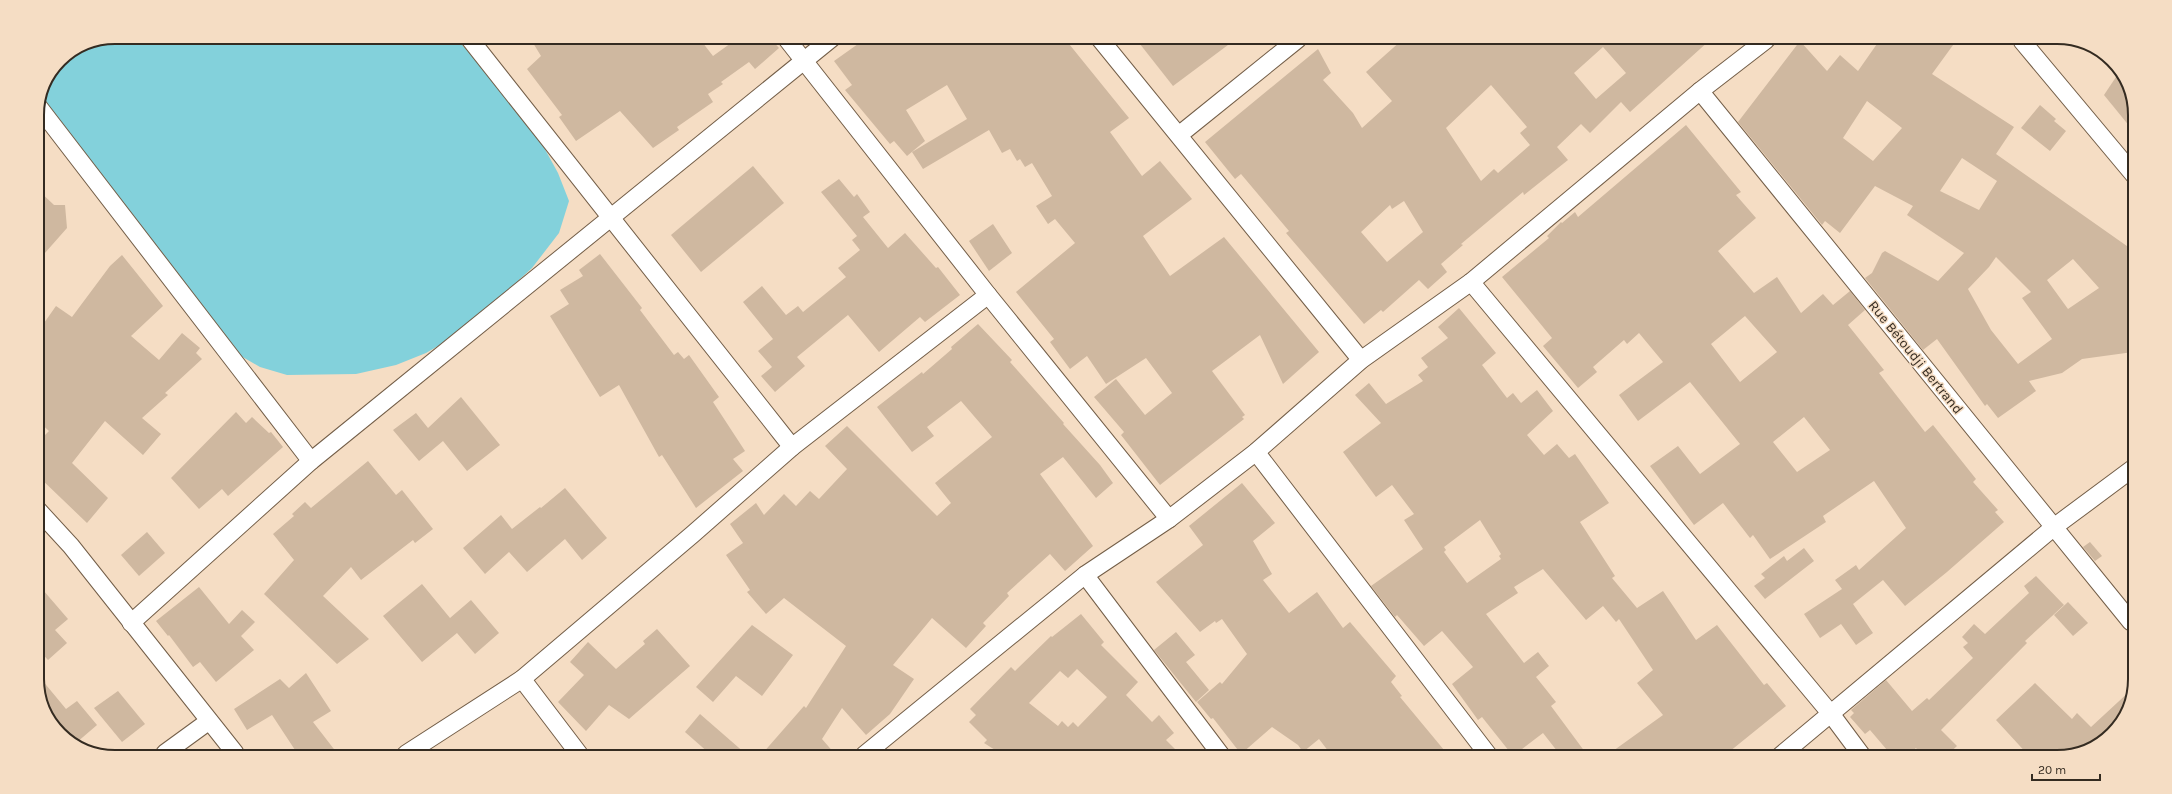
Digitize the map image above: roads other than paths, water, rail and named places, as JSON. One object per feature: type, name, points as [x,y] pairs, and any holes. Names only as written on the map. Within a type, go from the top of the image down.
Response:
[{"type":"street","points":[[474,44],[792,447]]},
{"type":"street","points":[[791,44],[988,296],[1169,519]]},
{"type":"street","points":[[132,623],[311,461],[824,44]]},
{"type":"street","points":[[1104,44],[1361,360]]},
{"type":"street","points":[[1179,136],[1292,44]]},
{"type":"street","points":[[869,750],[1084,575],[1169,519],[1256,452],[1361,360],[1471,282],[1700,91],[1761,44]]},
{"type":"street","points":[[2025,44],[2128,168]]},
{"type":"street","name":"Rue Bétoudji Bertrand","points":[[1700,91],[2128,617]]},
{"type":"street","points":[[44,114],[311,461]]},
{"type":"street","points":[[1471,282],[1831,714],[1858,750]]},
{"type":"street","points":[[412,750],[522,679],[693,534],[792,447],[988,296]]},
{"type":"street","points":[[1256,452],[1484,750]]},
{"type":"street","points":[[1787,750],[2054,528],[2128,472]]},
{"type":"street","points":[[44,517],[71,546],[233,750]]},
{"type":"street","points":[[1084,575],[1217,750]]},
{"type":"street","points":[[522,679],[576,750]]},
{"type":"street","points":[[169,750],[209,721]]},
{"type":"water","points":[[110,44],[461,44],[529,120],[558,173],[569,201],[559,233],[532,268],[462,332],[426,353],[396,365],[356,374],[287,375],[260,367],[234,352],[45,105],[46,96],[53,79],[68,62],[83,51],[96,46]]}]
